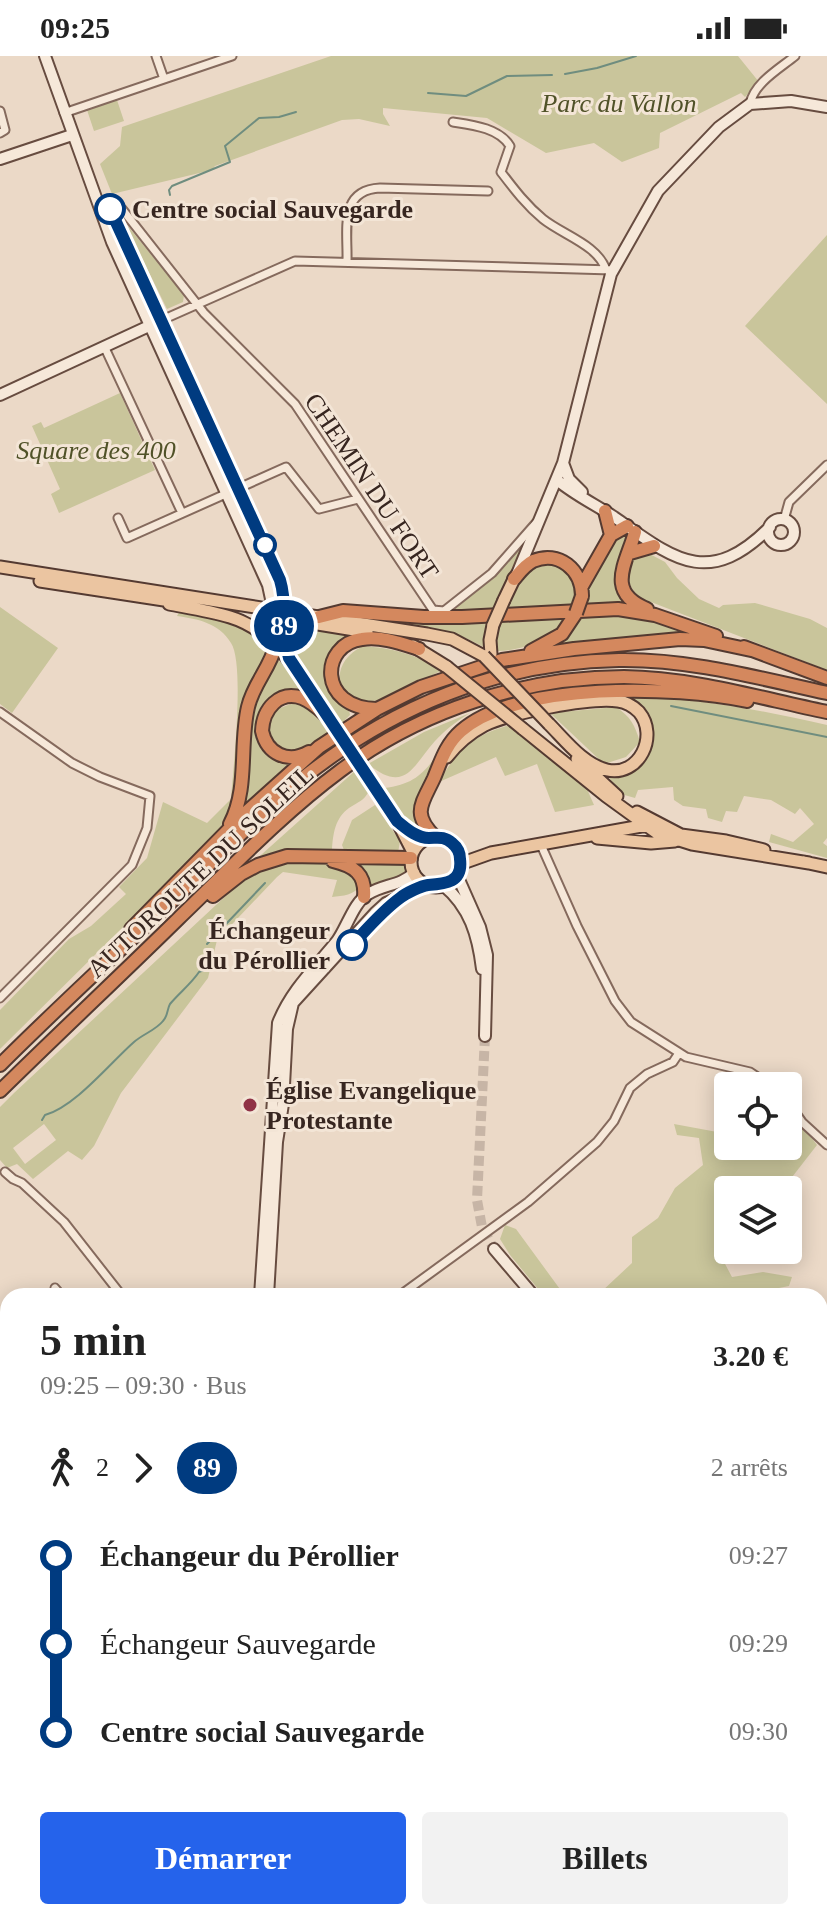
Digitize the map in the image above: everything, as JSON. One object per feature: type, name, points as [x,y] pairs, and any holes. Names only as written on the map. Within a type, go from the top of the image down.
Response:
[{"type":"highway","points":[[330,719],[310,702],[292,697],[275,702],[264,715],[263,736],[277,754],[298,757],[377,709],[445,678],[517,657],[557,638],[576,613],[582,591],[611,535],[605,511]]},
{"type":"highway","points":[[611,535],[631,529],[630,553],[623,562],[620,577],[629,598],[641,607],[827,678]]},
{"type":"highway","points":[[630,553],[654,546]]},
{"type":"highway","points":[[514,579],[531,562],[550,558],[571,566],[579,576],[582,591]]},
{"type":"highway","points":[[319,617],[343,611],[462,617],[611,608],[676,621]]},
{"type":"highway","points":[[377,709],[352,706],[335,690],[331,671],[339,652],[347,644],[362,639],[388,640],[419,649]]},
{"type":"highway","points":[[517,657],[680,639],[704,640],[751,650]]},
{"type":"highway","points":[[225,832],[239,800],[248,706],[274,658],[276,644]]},
{"type":"highway","name":"AUTOROUTE DU SOLEIL","points":[[0,1065],[269,808],[314,769],[382,723],[426,702],[469,685],[521,671],[592,661],[654,661],[720,669],[827,693]]},
{"type":"highway","name":"AUTOROUTE DU SOLEIL","points":[[0,1091],[281,820],[341,770],[404,730],[456,708],[540,685],[621,677],[706,685],[820,711]]},
{"type":"highway","points":[[435,837],[422,820],[420,808],[449,744],[482,716],[543,699],[593,692],[718,696],[781,708],[820,711]]},
{"type":"highway","points":[[111,959],[120,941],[225,832],[319,747]]},
{"type":"highway","points":[[126,970],[241,874],[278,858],[412,855]]},
{"type":"highway","points":[[315,856],[351,866],[363,879],[364,897]]},
{"type":"main road","points":[[0,567],[383,635],[419,649],[447,667],[644,825],[675,841]]},
{"type":"main road","points":[[0,574],[161,601],[232,617],[276,644],[289,658],[397,821],[412,855],[414,873],[427,885],[443,885],[459,864],[491,853],[644,825],[668,829]]},
{"type":"main road","points":[[490,658],[493,625],[514,579]]},
{"type":"main road","points":[[161,601],[319,617],[452,639],[490,658],[573,754],[641,815],[681,835],[752,846],[809,863]]},
{"type":"main road","points":[[434,778],[453,750],[478,729],[500,719],[544,709],[606,701],[623,702],[634,708],[643,719],[647,744],[633,764],[619,770],[607,770],[577,752],[549,724]]},
{"type":"main road","points":[[606,796],[619,813],[619,823],[610,830]]},
{"type":"main road","points":[[412,855],[421,842],[435,837],[450,841],[459,864]]},
{"type":"main road","points":[[584,837],[651,843],[675,841],[827,867]]},
{"type":"street","points":[[45,56],[112,242],[268,585],[269,613]]},
{"type":"street","points":[[156,56],[164,79]]},
{"type":"street","points":[[64,113],[232,56]]},
{"type":"street","points":[[750,104],[752,94],[758,87],[795,56]]},
{"type":"street","points":[[514,579],[563,463],[609,270],[658,191],[719,127],[750,104],[791,101],[827,107]]},
{"type":"street","points":[[0,111],[2,132]]},
{"type":"street","points":[[453,122],[476,125],[506,140],[510,146],[501,172],[523,200],[545,220],[601,257],[609,270]]},
{"type":"street","points":[[0,159],[72,135]]},
{"type":"street","points":[[347,262],[349,208],[357,194],[364,190],[488,191]]},
{"type":"street","name":"CHEMIN DU FORT","points":[[122,209],[197,305],[242,354],[295,404],[433,610],[444,611],[492,573],[536,523]]},
{"type":"street","points":[[0,395],[295,261],[609,270]]},
{"type":"street","points":[[104,346],[182,513]]},
{"type":"street","points":[[563,463],[569,479],[605,511]]},
{"type":"street","points":[[784,520],[791,500],[827,465]]},
{"type":"street","points":[[118,518],[127,538],[286,467],[319,509],[358,499]]},
{"type":"street","points":[[557,480],[654,546],[677,558],[704,562],[723,559],[764,540],[781,545],[793,538],[793,528],[784,520],[774,521],[753,544]]},
{"type":"street","points":[[770,527],[772,540]]},
{"type":"street","points":[[0,712],[80,767],[150,796],[147,828],[132,865],[0,998]]},
{"type":"street","points":[[541,845],[577,926],[623,1012],[640,1029],[679,1053],[750,1072]]},
{"type":"street","points":[[459,864],[487,955],[485,1036]]},
{"type":"street","points":[[261,1288],[277,1032],[286,1004],[306,975],[337,940],[364,897],[398,885],[414,873]]},
{"type":"street","points":[[268,1288],[287,1029],[296,999],[386,903],[427,885]]},
{"type":"street","points":[[443,885],[463,905],[475,931],[485,995]]},
{"type":"street","points":[[410,1288],[528,1202],[597,1142],[614,1121],[630,1088],[647,1074],[673,1062],[679,1053]]},
{"type":"street","points":[[275,1069],[284,1084]]},
{"type":"street","points":[[802,1121],[827,1145]]},
{"type":"street","points":[[5,1172],[64,1222],[116,1288]]},
{"type":"street","points":[[494,1249],[527,1288]]},
{"type":"green space","name":"Parc du Vallon","points":[[331,56],[738,56],[759,82],[745,97],[741,93],[660,133],[659,148],[622,162],[594,143],[546,153],[487,118],[383,108],[390,126],[359,119],[342,120],[215,166],[212,170],[112,194],[100,164],[120,146],[122,127]]},
{"type":"green space","points":[[117,100],[124,121],[94,131],[87,110]]},
{"type":"green space","points":[[123,220],[184,295],[183,302],[167,309]]},
{"type":"green space","points":[[827,235],[827,404],[745,326]]},
{"type":"green space","name":"Square des 400","points":[[120,393],[155,470],[59,513],[51,494],[60,489],[32,426],[41,422],[44,428]]},
{"type":"green space","points":[[621,534],[628,537],[616,577],[617,585],[631,605],[587,603],[594,575]]},
{"type":"green space","points":[[524,548],[494,612],[449,614],[520,549]]},
{"type":"green space","points":[[646,552],[665,562],[699,599],[719,608],[723,605],[755,603],[810,619],[827,628],[827,670],[638,597],[629,584],[627,563],[636,554]]},
{"type":"green space","points":[[543,561],[561,565],[571,574],[576,587],[575,605],[506,609],[521,582]]},
{"type":"green space","points":[[0,607],[58,648],[12,713],[0,704]]},
{"type":"green space","points":[[181,609],[233,620],[257,638],[268,651],[268,660],[245,701],[234,805],[206,845],[0,1049],[0,1010],[69,939],[91,926],[126,894],[119,887],[147,858],[163,802],[207,823],[231,799],[237,718],[235,655],[226,636],[214,626],[177,616]]},
{"type":"green space","points":[[612,612],[659,618],[689,632],[554,645],[583,614]]},
{"type":"green space","points":[[572,614],[539,641],[498,651],[495,634],[501,618]]},
{"type":"green space","points":[[351,617],[491,617],[486,630],[486,648],[455,633]]},
{"type":"green space","points":[[289,627],[353,636],[331,656],[335,693],[350,715],[342,723],[293,653],[288,641]]},
{"type":"green space","points":[[363,646],[404,653],[441,671],[387,697],[360,700],[343,689],[340,672],[344,662]]},
{"type":"green space","points":[[276,660],[281,662],[305,694],[266,704],[257,722],[259,739],[294,763],[244,805],[251,706]]},
{"type":"green space","points":[[630,696],[729,706],[827,725],[827,838],[823,843],[827,846],[827,858],[769,842],[771,834],[793,842],[814,824],[800,808],[795,814],[771,800],[744,796],[737,812],[726,811],[722,822],[708,818],[706,809],[683,806],[674,800],[673,787],[638,790],[635,798],[621,794],[608,776],[638,763],[651,746],[648,724]]},
{"type":"green space","points":[[298,701],[320,717],[330,732],[303,748],[287,750],[280,746],[268,728],[273,711]]},
{"type":"green space","points":[[616,707],[631,722],[640,742],[626,757],[604,764],[550,713]]},
{"type":"green space","points":[[470,713],[439,737],[414,767],[400,777],[381,773],[368,764],[424,732]]},
{"type":"green space","points":[[506,726],[513,727],[587,789],[594,805],[555,812],[537,764],[505,776],[496,757],[439,782],[466,746]]},
{"type":"green space","points":[[447,741],[418,824],[413,825],[384,788],[406,783],[422,773]]},
{"type":"green space","points":[[356,770],[369,791],[338,821],[332,850],[305,850],[251,864]]},
{"type":"green space","points":[[375,805],[400,841],[398,853],[344,850],[342,845],[352,820]]},
{"type":"green space","points":[[307,860],[350,869],[361,885],[352,893],[332,897],[337,880],[283,872],[217,940],[208,978],[121,1093],[94,1146],[82,1160],[68,1151],[33,1179],[17,1164],[7,1168],[0,1160],[0,1107],[245,878],[285,861]],"holes":[[[44,1124],[56,1140],[25,1164],[13,1148]]]},
{"type":"green space","points":[[352,862],[406,863],[409,872],[387,884],[369,886]]},
{"type":"green space","points":[[674,1124],[714,1131],[714,1160],[802,1160],[802,1125],[817,1145],[793,1176],[714,1176],[714,1264],[725,1264],[732,1277],[763,1272],[792,1277],[789,1286],[605,1288],[632,1263],[632,1237],[658,1218],[675,1188],[703,1165],[699,1138],[677,1135]]},
{"type":"green space","points":[[505,1225],[516,1229],[559,1288],[537,1288],[500,1239]]},
{"type":"waterway","points":[[565,74],[636,56]]},
{"type":"waterway","points":[[428,93],[466,96],[507,76],[552,75]]},
{"type":"waterway","points":[[170,195],[172,186],[230,162],[225,146],[259,118],[296,112]]},
{"type":"waterway","points":[[671,706],[827,737]]},
{"type":"waterway","points":[[207,944],[265,883]]},
{"type":"waterway","points":[[42,1120],[45,1115],[80,1094],[134,1042],[160,1024],[170,1004],[204,970],[208,960],[206,953]]},
{"type":"tunnel","points":[[485,1036],[477,1200],[482,1227],[494,1249]]},
{"type":"bus line","name":"89","points":[[110,209],[280,580],[284,601],[283,638],[289,658],[397,821],[415,834],[450,841],[459,853],[460,864],[452,880],[438,886],[427,885],[401,897],[373,921],[352,945]]},
{"type":"place","name":"Centre social Sauvegarde","points":[[110,209]]},
{"type":"place","name":"Échangeur du Pérollier","points":[[352,945]]},
{"type":"place","name":"Église Evangelique Protestante","points":[[250,1105]]}]
